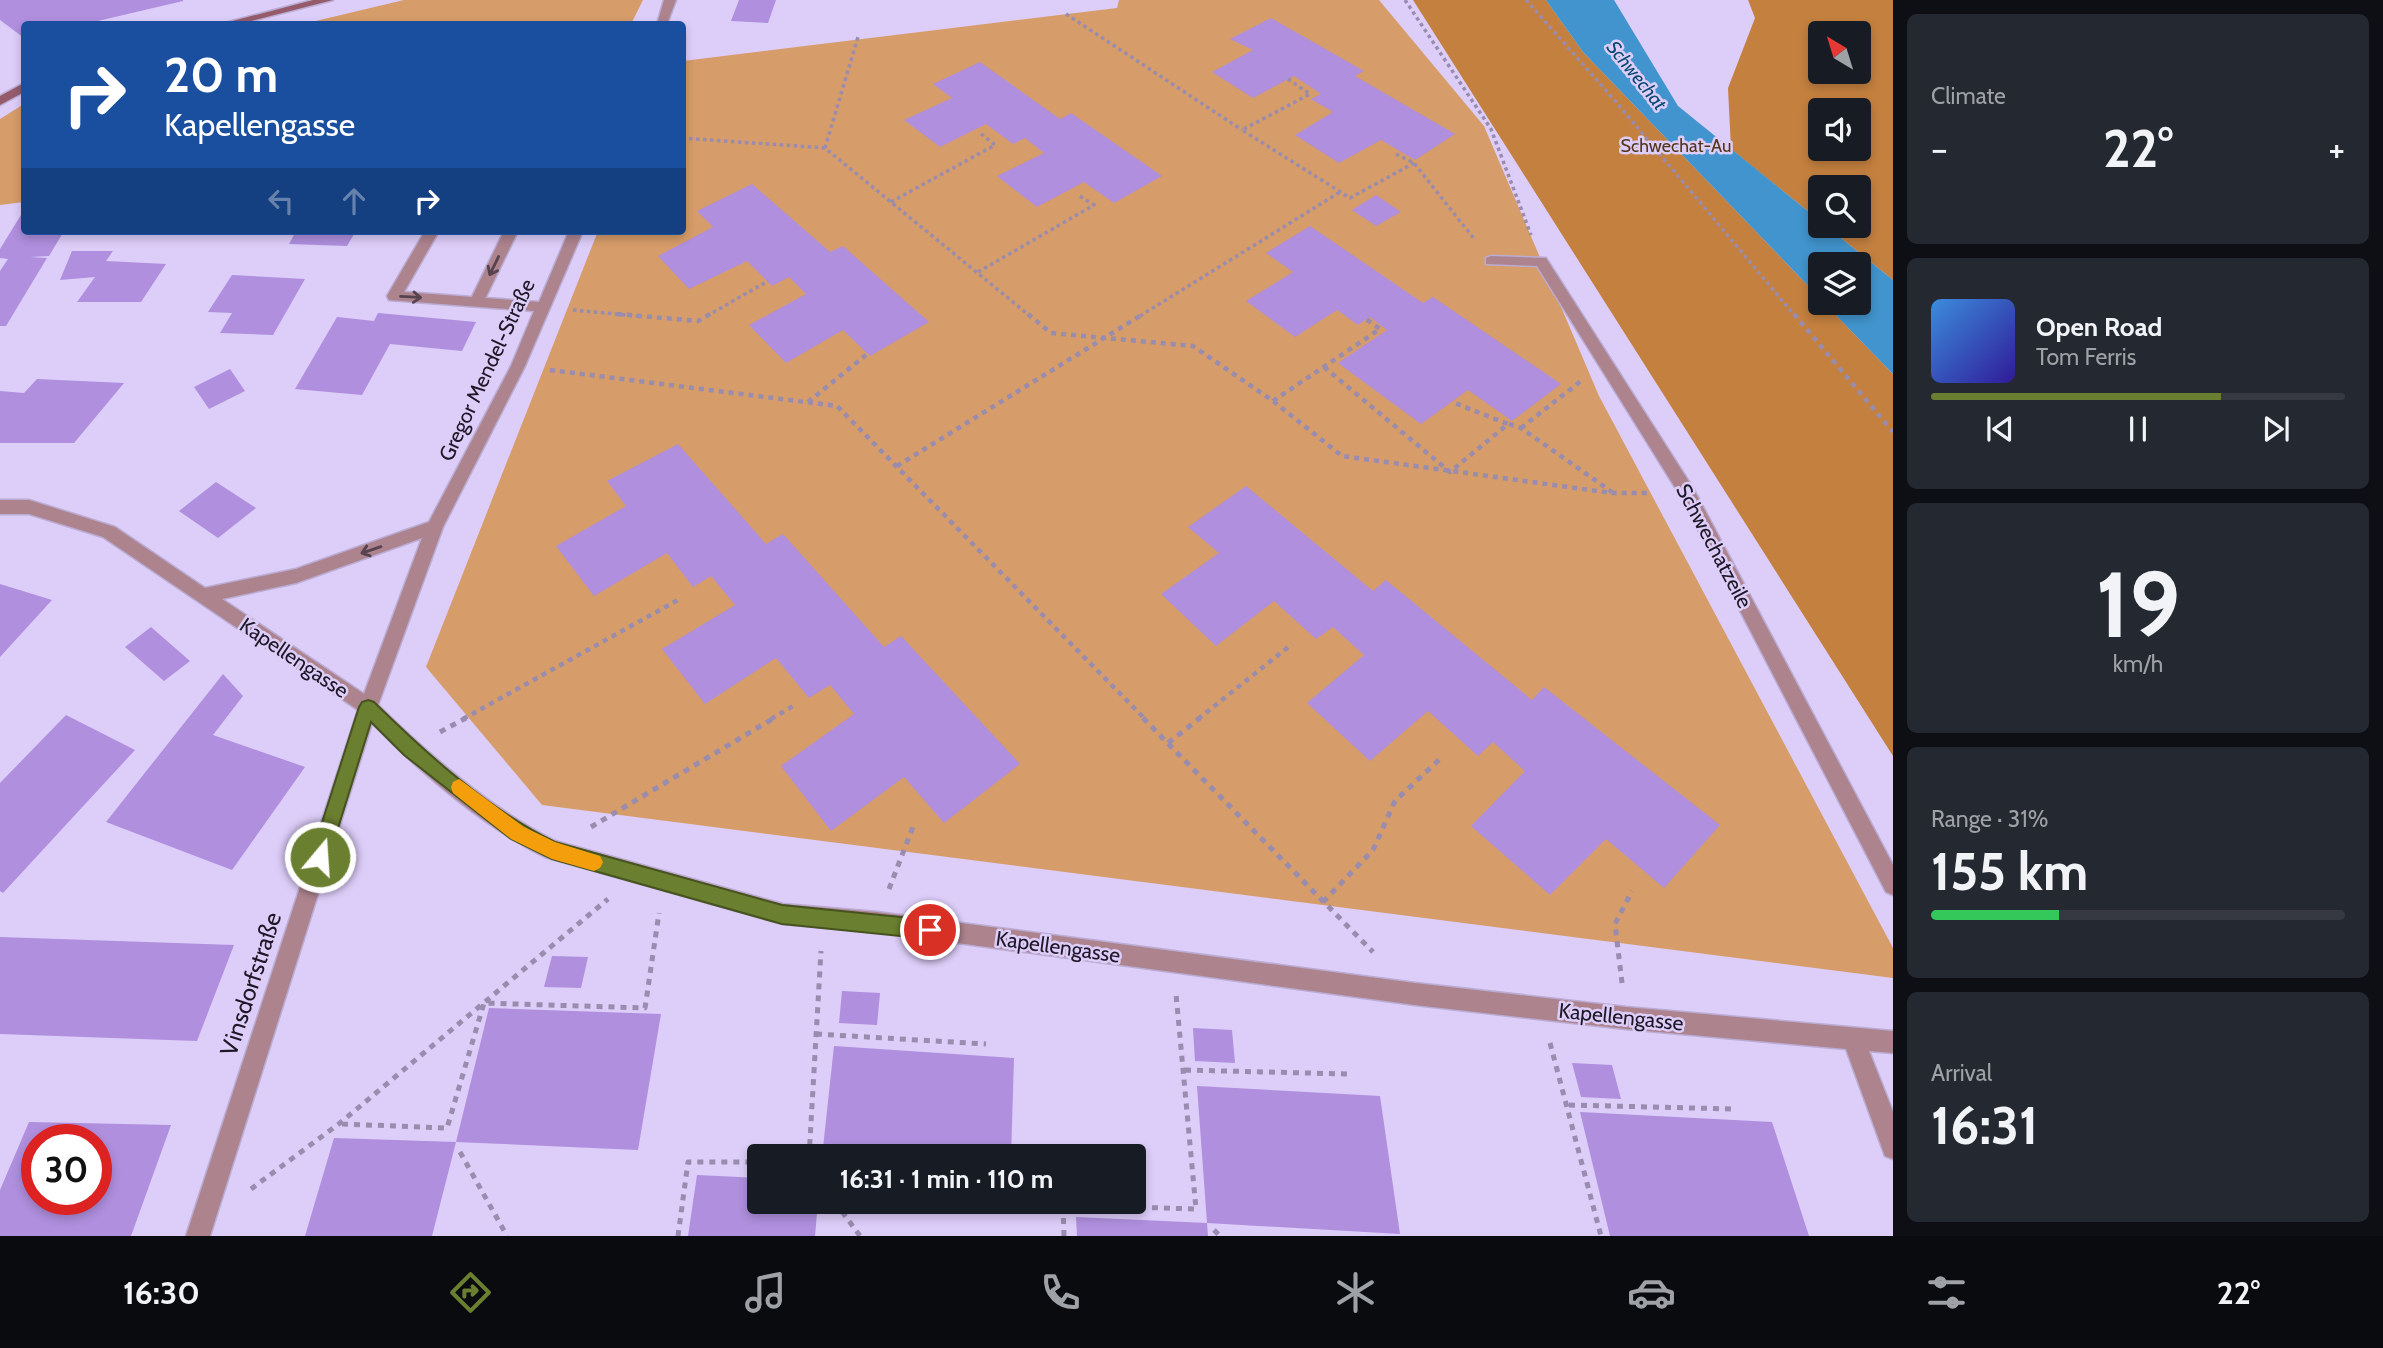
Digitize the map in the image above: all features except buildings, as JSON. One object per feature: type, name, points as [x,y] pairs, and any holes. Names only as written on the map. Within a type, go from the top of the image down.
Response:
[{"type":"street","points":[[240,21],[327,0]]},
{"type":"street","points":[[663,21],[670,0]]},
{"type":"street","points":[[0,101],[21,89]]},
{"type":"street","points":[[430,235],[394,296],[543,307]]},
{"type":"street","points":[[477,301],[509,235]]},
{"type":"street","name":"Gregor Mendel-Straße","points":[[368,707],[435,527],[517,366],[574,235]]},
{"type":"street","points":[[1491,261],[1541,261]]},
{"type":"street","name":"Schwechatzeile","points":[[1541,261],[1687,493],[1893,885]]},
{"type":"street","name":"Kapellengasse","points":[[0,507],[29,507],[109,531],[200,596],[368,707],[410,749],[518,833],[552,850],[782,914],[877,922],[1415,994],[1626,1018],[1853,1040],[1893,1041]]},
{"type":"street","points":[[200,596],[296,576],[435,527]]},
{"type":"street","name":"Vinsdorfstraße","points":[[200,1231],[368,707]]},
{"type":"street","points":[[1853,1040],[1888,1128],[1893,1149]]},
{"type":"path","points":[[1405,0],[1491,129],[1541,261]]},
{"type":"path","points":[[1526,0],[1617,103],[1893,432]]},
{"type":"path","points":[[1066,15],[1350,198],[1414,163]]},
{"type":"path","points":[[825,148],[858,37]]},
{"type":"path","points":[[1242,130],[1310,94],[1288,79]]},
{"type":"path","points":[[891,202],[995,145],[979,133]]},
{"type":"path","points":[[686,138],[825,148],[1051,333],[1194,346],[1273,401],[1342,456],[1612,493],[1521,428],[1452,402]]},
{"type":"path","points":[[1396,154],[1414,163],[1491,261]]},
{"type":"path","points":[[897,466],[1340,192]]},
{"type":"path","points":[[978,272],[1094,205],[1078,195]]},
{"type":"path","points":[[543,307],[698,321],[768,281]]},
{"type":"path","points":[[1273,401],[1380,329],[1366,319]]},
{"type":"path","points":[[808,402],[866,355]]},
{"type":"path","points":[[1521,428],[1604,362]]},
{"type":"path","points":[[517,366],[837,405],[1415,994]]},
{"type":"path","points":[[1324,367],[1450,472]]},
{"type":"path","points":[[1450,472],[1508,424]]},
{"type":"path","points":[[410,749],[678,600]]},
{"type":"path","points":[[1168,743],[1292,644]]},
{"type":"path","points":[[552,850],[794,705]]},
{"type":"path","points":[[1323,902],[1373,850],[1395,801],[1443,757]]},
{"type":"path","points":[[877,922],[914,824]]},
{"type":"path","points":[[200,1231],[340,1124],[639,874]]},
{"type":"path","points":[[484,1003],[645,1008],[663,881]]},
{"type":"path","points":[[1626,1018],[1615,924],[1632,891]]},
{"type":"path","points":[[810,1144],[823,918]]},
{"type":"path","points":[[1064,1236],[1063,1205],[1196,1209],[1185,1070],[1172,962]]},
{"type":"path","points":[[340,1124],[447,1128],[484,1003]]},
{"type":"path","points":[[1540,1008],[1569,1105],[1601,1236]]},
{"type":"path","points":[[816,1034],[986,1044]]},
{"type":"path","points":[[1185,1070],[1347,1074]]},
{"type":"path","points":[[1569,1105],[1734,1109]]},
{"type":"path","points":[[460,1152],[507,1236]]},
{"type":"path","points":[[678,1236],[688,1163],[747,1162]]},
{"type":"path","points":[[844,1214],[860,1236]]},
{"type":"path","points":[[1214,1230],[1220,1236]]},
{"type":"shaded area","points":[[404,0],[643,0],[632,21],[316,21]]},
{"type":"shaded area","points":[[1119,0],[1379,0],[1484,126],[1599,396],[1893,948],[1893,978],[542,805],[426,667],[596,235],[686,235],[686,61],[1117,8]]},
{"type":"shaded area","name":"Schwechat-Au","points":[[1413,0],[1546,0],[1583,52],[1808,286],[1808,315],[1836,315],[1893,374],[1893,756]]},
{"type":"shaded area","points":[[1748,0],[1893,0],[1893,280],[1871,262],[1871,252],[1858,252],[1841,238],[1871,238],[1871,175],[1808,175],[1808,211],[1731,149],[1728,88],[1755,18]]},
{"type":"shaded area","points":[[21,106],[21,202],[0,205],[0,119]]},
{"type":"water","name":"Schwechat","points":[[1546,0],[1614,0],[1678,106],[1808,211],[1808,238],[1841,238],[1858,252],[1808,252],[1808,286],[1583,52]]},
{"type":"water","points":[[1871,262],[1893,280],[1893,374],[1836,315],[1871,315]]},
{"type":"slow traffic","points":[[459,787],[518,833],[552,850],[594,862]]},
{"type":"route","points":[[320,857],[368,707],[399,740],[518,833],[552,850],[782,914],[877,922],[930,930]]}]
